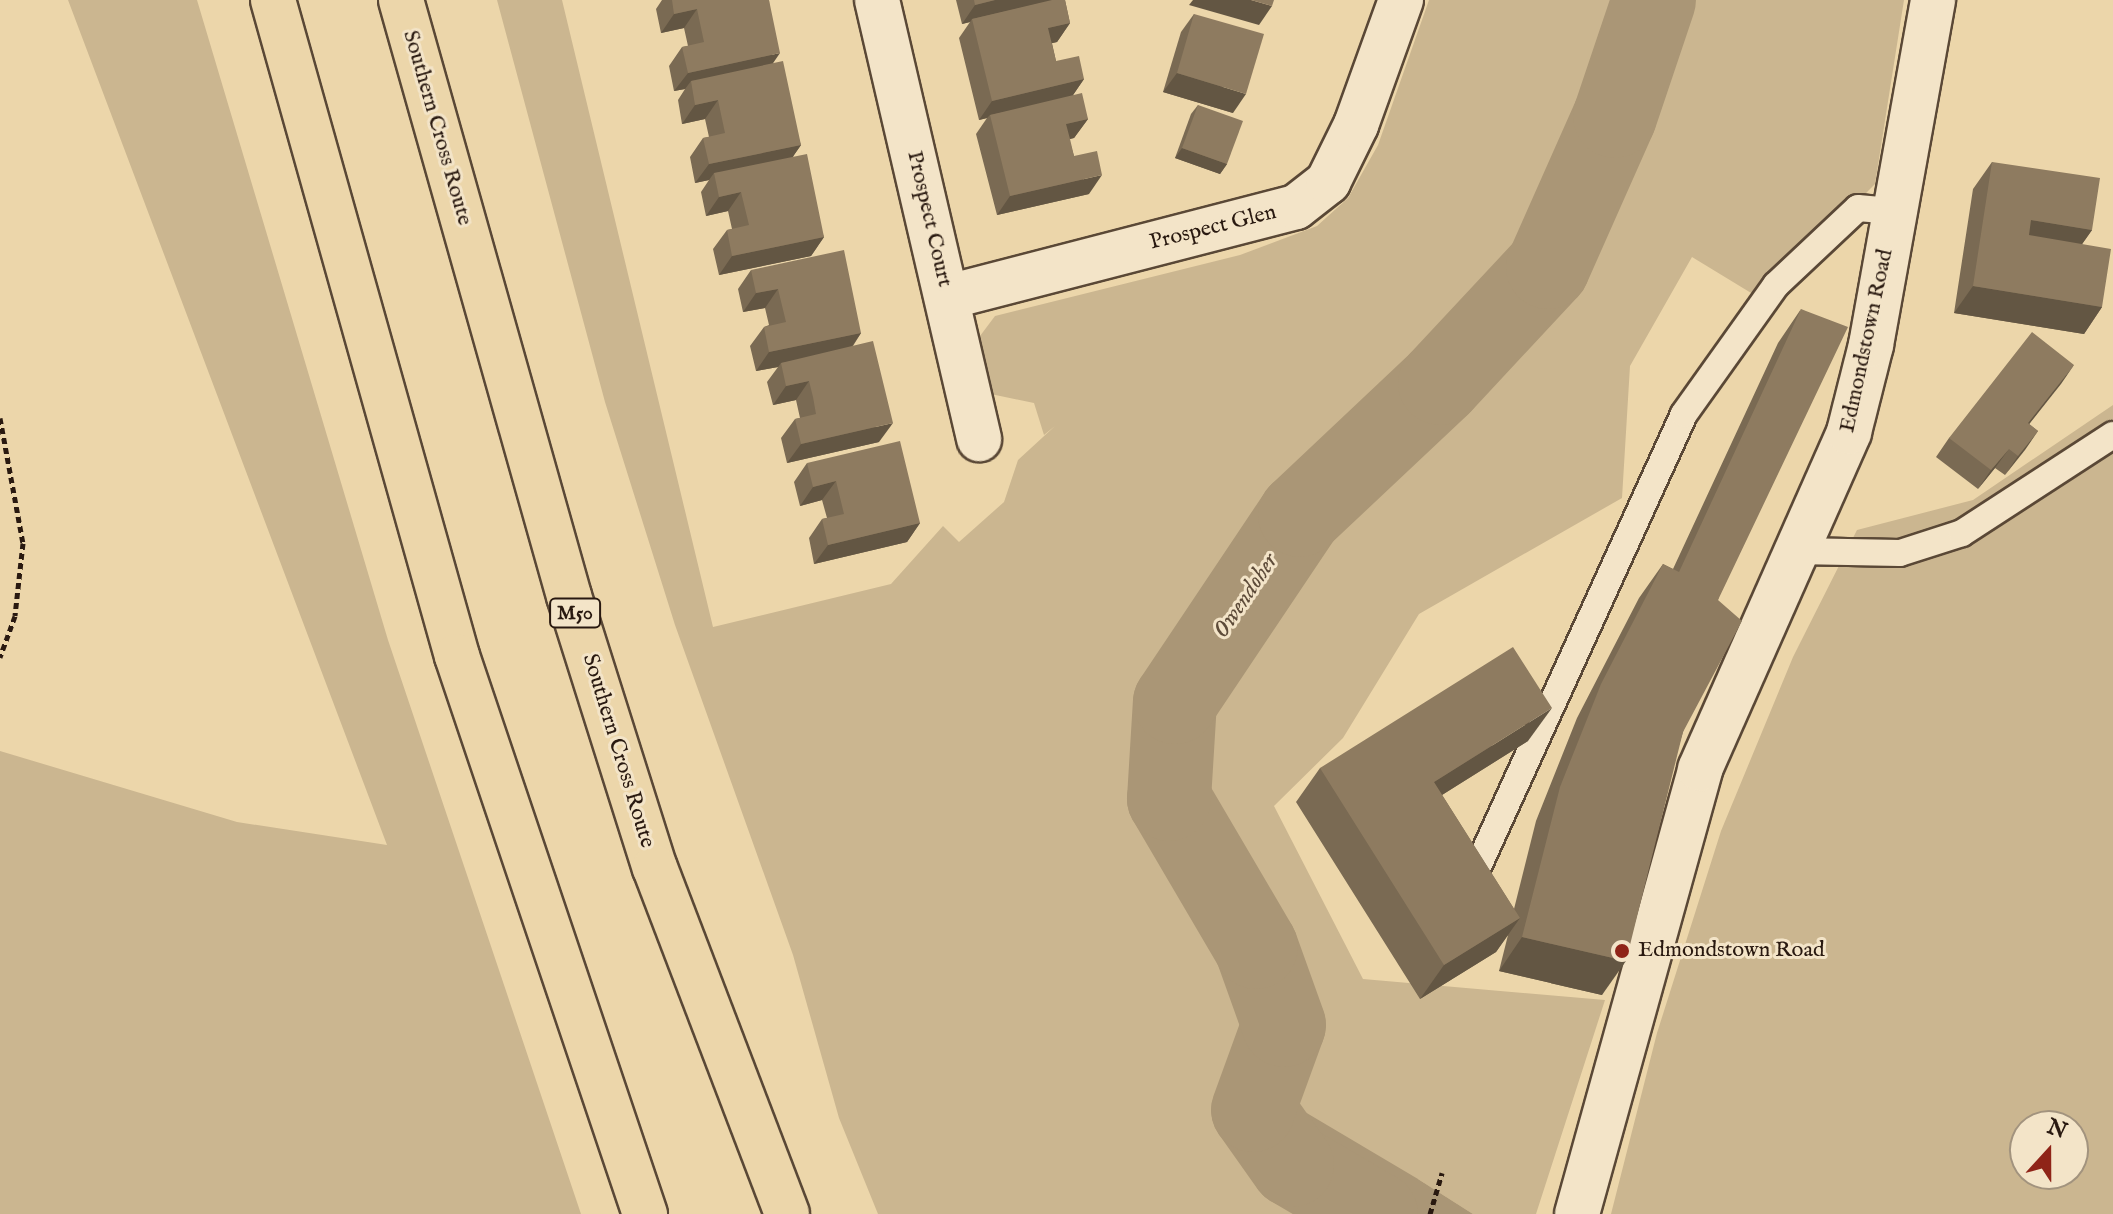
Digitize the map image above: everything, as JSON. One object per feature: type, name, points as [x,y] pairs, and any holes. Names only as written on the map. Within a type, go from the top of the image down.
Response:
[{"type":"highway","points":[[273,0],[457,656],[645,1214]]},
{"type":"highway","name":"Southern Cross Route","points":[[401,0],[569,596],[655,868],[787,1214]]},
{"type":"main road","name":"Prospect Court","points":[[877,0],[979,439]]},
{"type":"main road","name":"Prospect Glen","points":[[948,297],[1296,207],[1328,182],[1356,125],[1401,0]]},
{"type":"main road","name":"Edmondstown Road","points":[[1577,1214],[1700,769],[1849,432],[1871,345],[1933,0]]},
{"type":"lane","points":[[1479,864],[1684,414],[1776,285],[1858,208],[1894,211]]},
{"type":"lane","points":[[1796,551],[1900,553],[1962,533],[2113,435]]},
{"type":"path","points":[[0,418],[23,543],[15,616],[0,657]]},
{"type":"path","points":[[1430,1214],[1442,1173]]},
{"type":"shaded area","points":[[68,0],[197,0],[388,640],[581,1214],[0,1214],[0,751],[237,822],[387,845]]},
{"type":"shaded area","points":[[497,0],[562,0],[713,627],[891,584],[943,526],[959,542],[1004,502],[1018,460],[1055,426],[1044,435],[1034,403],[986,393],[977,340],[995,316],[1240,255],[1317,226],[1348,198],[1378,145],[1429,0],[1904,0],[1875,184],[1761,299],[1692,257],[1630,366],[1622,498],[1419,614],[1343,738],[1274,806],[1363,979],[1605,1000],[1536,1214],[1473,1214],[1418,1179],[1267,1192],[1303,1214],[878,1214],[839,1118],[793,955],[675,625],[605,402]]},
{"type":"shaded area","points":[[2113,405],[2113,1214],[1611,1214],[1657,1033],[1721,831],[1793,657],[1857,530],[1973,500]]},
{"type":"shaded area","points":[[1305,1112],[1473,1214],[1303,1214],[1267,1192]]},
{"type":"building","points":[[672,0],[769,0],[780,53],[688,73],[682,47],[704,42],[697,9],[674,14]]},
{"type":"building","points":[[974,0],[995,0],[975,5]]},
{"type":"building","points":[[1052,0],[1065,0],[1070,23],[1048,28],[1056,61],[1079,56],[1084,79],[992,101],[972,19]]},
{"type":"building","points":[[1251,0],[1274,0],[1272,6]]},
{"type":"building","points":[[1194,14],[1264,34],[1246,94],[1177,73]]},
{"type":"building","points":[[783,61],[801,145],[709,164],[703,138],[725,133],[718,100],[695,105],[691,81]]},
{"type":"building","points":[[1082,93],[1088,119],[1066,124],[1074,156],[1097,151],[1102,175],[1010,196],[990,115]]},
{"type":"building","points":[[1198,105],[1243,121],[1227,164],[1182,148]]},
{"type":"building","points":[[807,154],[824,237],[732,256],[727,230],[749,225],[741,192],[719,197],[714,173]]},
{"type":"building","points":[[1992,162],[2100,178],[2092,230],[2031,220],[2029,235],[2111,249],[2102,307],[1973,286]]},
{"type":"building","points":[[844,250],[861,333],[769,352],[764,327],[786,322],[778,289],[756,293],[751,270]]},
{"type":"building","points":[[1801,309],[1848,327],[1718,600],[1742,621],[1683,732],[1626,961],[1522,937],[1560,787],[1601,684],[1663,564],[1679,572]]},
{"type":"building","points":[[2032,332],[2074,365],[2028,423],[2038,431],[2018,456],[2009,449],[1991,470],[1949,438]]},
{"type":"building","points":[[873,341],[893,423],[801,444],[795,419],[816,414],[813,397],[809,381],[786,386],[781,363]]},
{"type":"building","points":[[900,441],[920,523],[828,545],[822,519],[844,514],[836,481],[813,487],[807,463]]},
{"type":"building","points":[[1513,647],[1552,708],[1434,782],[1520,918],[1444,965],[1320,768]]},
{"type":"waterway","name":"Owendoher","points":[[1376,1214],[1292,1165],[1253,1110],[1284,1025],[1256,947],[1169,799],[1175,702],[1300,515],[1440,383],[1548,267],[1615,116],[1654,0]]},
{"type":"place","name":"Edmondstown Road","points":[[1622,951]]}]
